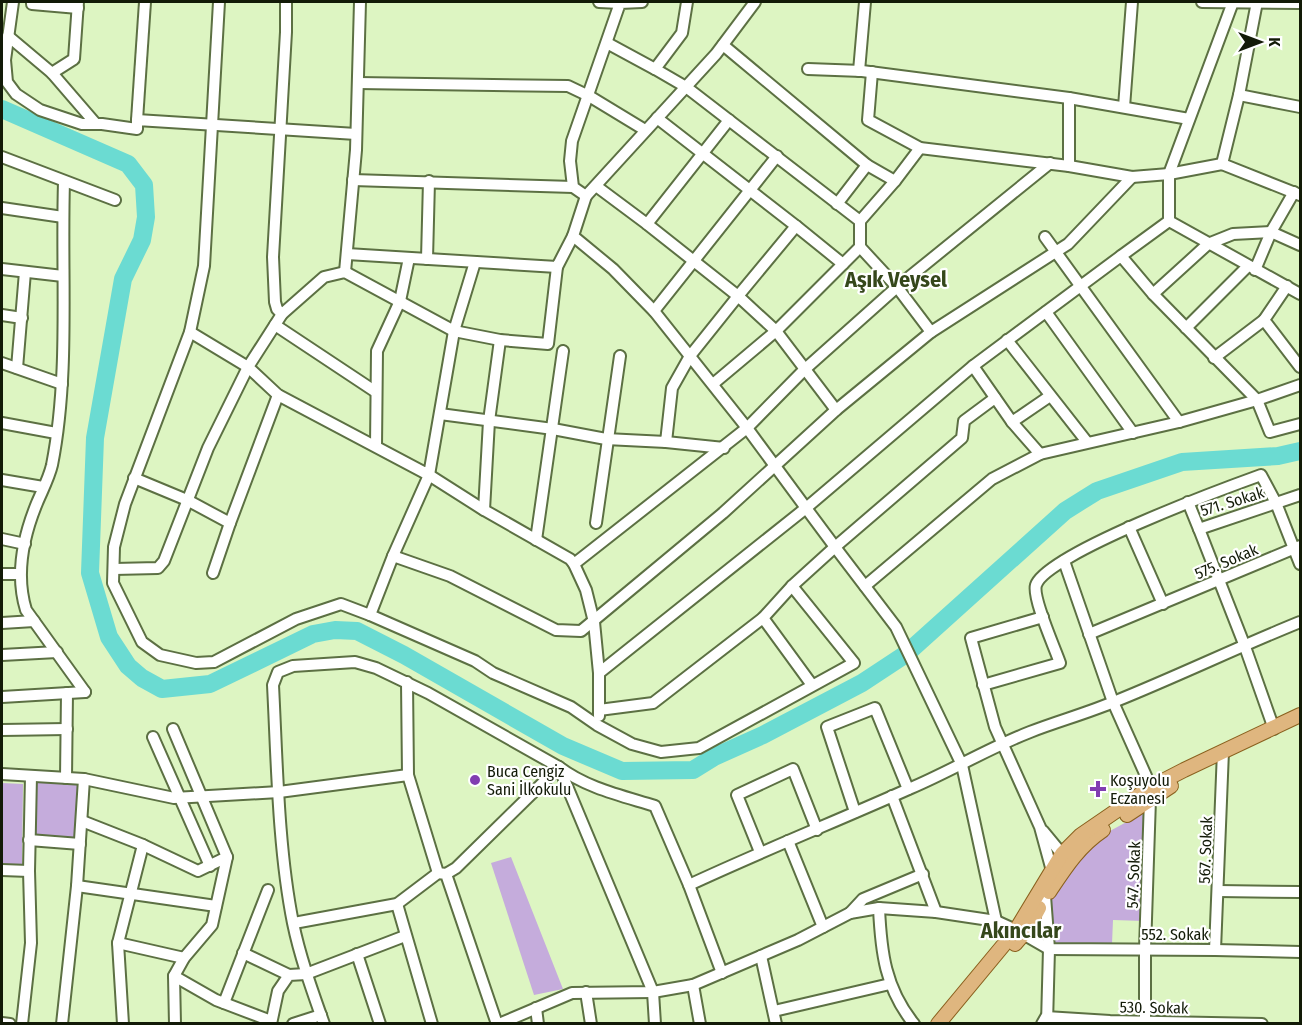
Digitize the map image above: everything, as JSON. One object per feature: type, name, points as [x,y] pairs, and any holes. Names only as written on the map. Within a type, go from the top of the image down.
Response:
[{"type":"main road","points":[[1020,932],[1062,854],[1081,835],[1223,751],[1300,715]]},
{"type":"main road","points":[[1274,729],[1300,725]]},
{"type":"main road","points":[[938,1023],[968,989],[986,975],[1071,860],[1092,838],[1151,793]]},
{"type":"street","points":[[13,2],[4,55],[7,82],[16,94],[40,110],[82,124],[136,129],[145,2]]},
{"type":"street","points":[[33,2],[32,4],[78,5],[74,59],[52,73]]},
{"type":"street","points":[[219,2],[204,266],[190,332],[134,478],[114,547],[113,583],[142,642],[160,655],[196,663],[214,662],[296,619],[341,604],[475,661],[493,673],[571,707],[597,726],[632,744],[661,752],[699,748],[854,663],[792,586]]},
{"type":"street","points":[[282,314],[275,302],[273,258],[286,2]]},
{"type":"street","points":[[345,272],[356,134],[360,2]]},
{"type":"street","points":[[599,2],[642,2]]},
{"type":"street","points":[[573,187],[570,160],[572,141],[607,43],[615,2]]},
{"type":"street","points":[[654,69],[681,33],[687,2]]},
{"type":"street","points":[[114,569],[158,568],[164,561],[208,448],[248,367],[282,314],[324,277],[345,272],[454,330],[500,340],[548,344],[556,267],[573,236],[586,196],[723,45],[755,2]]},
{"type":"street","points":[[859,71],[865,2]]},
{"type":"street","points":[[1124,107],[1132,2]]},
{"type":"street","points":[[1202,2],[1300,3]]},
{"type":"street","points":[[1222,164],[1239,95],[1257,2]]},
{"type":"street","points":[[1169,221],[1169,174],[1233,3]]},
{"type":"street","points":[[8,36],[52,73],[96,124]]},
{"type":"street","points":[[607,43],[686,87],[860,221]]},
{"type":"street","points":[[723,45],[867,165],[895,181]]},
{"type":"street","points":[[808,69],[872,72],[1069,98],[1189,119]]},
{"type":"street","points":[[872,72],[868,120],[920,148],[1069,166],[1132,177],[1169,174],[1222,164],[1297,194],[1271,232],[1251,268],[1186,328]]},
{"type":"street","points":[[358,83],[568,86],[645,130]]},
{"type":"street","points":[[1239,95],[1300,107]]},
{"type":"street","points":[[1069,98],[1069,166]]},
{"type":"street","points":[[657,118],[843,264]]},
{"type":"street","points":[[137,120],[356,134]]},
{"type":"street","points":[[647,224],[729,120]]},
{"type":"street","points":[[920,148],[860,221],[860,247],[897,287],[931,332]]},
{"type":"street","points":[[654,311],[777,156]]},
{"type":"street","points":[[2,157],[115,200]]},
{"type":"street","points":[[574,564],[724,448],[804,370],[897,287],[1050,164]]},
{"type":"street","points":[[837,204],[867,165]]},
{"type":"street","points":[[393,556],[450,576],[556,630],[581,631],[723,513],[836,410],[931,332],[1068,244],[1132,177]]},
{"type":"street","points":[[353,180],[573,187],[586,196]]},
{"type":"street","points":[[427,259],[429,181]]},
{"type":"street","points":[[2,697],[85,692],[26,610],[21,595],[20,574],[27,528],[51,467],[62,384],[64,182]]},
{"type":"street","points":[[596,186],[738,296],[776,330],[836,410]]},
{"type":"street","points":[[2,208],[63,217]]},
{"type":"street","points":[[1169,221],[1300,294]]},
{"type":"street","points":[[599,673],[806,508],[972,366],[1169,221]]},
{"type":"street","points":[[666,442],[672,388],[690,356],[796,226]]},
{"type":"street","points":[[1153,294],[1208,244],[1233,234],[1271,232],[1300,246]]},
{"type":"street","points":[[573,236],[613,268],[654,311],[747,428],[896,627],[962,765],[996,921]]},
{"type":"street","points":[[1045,237],[1179,422]]},
{"type":"street","points":[[712,384],[776,330],[860,247]]},
{"type":"street","points":[[347,254],[556,267]]},
{"type":"street","points":[[1121,256],[1153,294],[1257,400],[1269,437],[1300,424]]},
{"type":"street","points":[[376,446],[377,351],[400,301],[410,258]]},
{"type":"street","points":[[370,615],[429,475],[454,330],[475,262]]},
{"type":"street","points":[[2,269],[63,276]]},
{"type":"street","points":[[17,368],[25,272]]},
{"type":"street","points":[[1214,358],[1264,320],[1287,286]]},
{"type":"street","points":[[1046,312],[1133,433]]},
{"type":"street","points":[[2,315],[22,318]]},
{"type":"street","points":[[1264,320],[1300,367]]},
{"type":"street","points":[[275,325],[376,393]]},
{"type":"street","points":[[190,332],[248,367],[279,394],[429,475],[484,510],[570,559],[586,590],[594,622],[599,673],[597,726]]},
{"type":"street","points":[[484,510],[489,422],[500,340]]},
{"type":"street","points":[[1007,340],[1088,442]]},
{"type":"street","points":[[536,540],[563,351]]},
{"type":"street","points":[[596,523],[606,439],[620,357]]},
{"type":"street","points":[[2,363],[62,384]]},
{"type":"street","points":[[972,366],[1012,422],[1040,454]]},
{"type":"street","points":[[866,586],[992,479],[1040,454],[1179,422],[1300,385]]},
{"type":"street","points":[[213,573],[279,394]]},
{"type":"street","points":[[1012,422],[1050,396]]},
{"type":"street","points":[[599,710],[653,703],[763,618],[792,586],[835,547],[962,438],[964,421],[995,398]]},
{"type":"street","points":[[440,414],[553,429],[606,439],[724,448]]},
{"type":"street","points":[[2,423],[56,434]]},
{"type":"street","points":[[984,685],[1060,663],[1035,591],[1043,575],[1064,561],[1129,527],[1188,502],[1261,475],[1297,547],[1300,564]]},
{"type":"street","points":[[134,478],[188,500],[230,523]]},
{"type":"street","points":[[2,480],[43,487]]},
{"type":"street","name":"571. Sokak","points":[[1188,502],[1199,529],[1300,495]]},
{"type":"street","points":[[1129,527],[1163,604]]},
{"type":"street","points":[[1199,529],[1274,729]]},
{"type":"street","points":[[2,539],[24,544]]},
{"type":"street","name":"575. Sokak","points":[[1089,634],[1297,547]]},
{"type":"street","points":[[1064,561],[1113,702],[1151,793]]},
{"type":"street","points":[[2,574],[20,574]]},
{"type":"street","points":[[1043,617],[971,638],[995,727],[1040,827],[1052,871]]},
{"type":"street","points":[[763,618],[812,685]]},
{"type":"street","points":[[2,623],[34,621]]},
{"type":"street","points":[[689,885],[760,852],[817,830],[909,789],[1029,733],[1192,670],[1244,644],[1300,622]]},
{"type":"street","points":[[2,655],[57,652]]},
{"type":"street","points":[[293,1023],[322,1019],[306,974],[294,923],[287,882],[279,792],[273,685],[279,672],[293,666],[355,662],[376,668],[406,682],[559,767],[572,777],[656,806],[722,973]]},
{"type":"street","points":[[406,682],[408,775],[498,1023],[572,993],[653,992],[693,985],[761,956],[850,913],[879,908],[936,912],[996,921],[1020,932],[1049,950]]},
{"type":"street","points":[[66,778],[67,693]]},
{"type":"street","points":[[855,812],[826,727],[875,708],[909,789]]},
{"type":"street","points":[[2,730],[67,729]]},
{"type":"street","points":[[173,729],[227,856],[212,925],[184,958],[174,976],[175,1023]]},
{"type":"street","points":[[153,737],[210,866]]},
{"type":"street","name":"567. Sokak","points":[[1215,950],[1223,751]]},
{"type":"street","points":[[294,923],[396,903],[442,873],[456,868],[559,767]]},
{"type":"street","points":[[559,767],[653,992],[656,1023]]},
{"type":"street","points":[[760,852],[737,795],[793,769],[817,830]]},
{"type":"street","points":[[2,774],[84,779],[179,797],[279,792],[408,775]]},
{"type":"street","points":[[22,1023],[31,943],[30,776]]},
{"type":"street","points":[[62,1023],[77,886],[84,779]]},
{"type":"street","name":"547. Sokak","points":[[1145,1023],[1145,949],[1151,793]]},
{"type":"street","points":[[892,796],[936,912]]},
{"type":"street","points":[[82,821],[198,871],[227,856]]},
{"type":"street","points":[[1040,827],[1062,854]]},
{"type":"street","points":[[29,840],[80,844]]},
{"type":"street","points":[[788,841],[823,927]]},
{"type":"street","points":[[123,1023],[118,943],[142,845]]},
{"type":"street","points":[[2,870],[29,871]]},
{"type":"street","points":[[850,913],[863,899],[923,874]]},
{"type":"street","points":[[77,886],[216,906]]},
{"type":"street","points":[[224,1003],[268,890]]},
{"type":"street","points":[[1218,891],[1300,892]]},
{"type":"street","points":[[1045,896],[1049,950],[1045,1021]]},
{"type":"street","points":[[396,903],[432,1023]]},
{"type":"street","points":[[879,908],[881,949],[890,984],[914,1023]]},
{"type":"street","points":[[243,953],[289,975],[306,974],[405,936]]},
{"type":"street","points":[[118,943],[184,958]]},
{"type":"street","name":"552. Sokak","points":[[1049,950],[1300,952]]},
{"type":"street","points":[[357,954],[380,1023]]},
{"type":"street","points":[[761,956],[776,1023]]},
{"type":"street","points":[[174,976],[224,1003],[271,1022],[278,991],[289,975]]},
{"type":"street","points":[[774,1011],[890,984]]},
{"type":"street","points":[[693,985],[700,1023]]},
{"type":"street","points":[[586,992],[591,1023]]},
{"type":"street","points":[[536,1008],[538,1023]]},
{"type":"street","name":"530. Sokak","points":[[1045,1021],[1262,1023]]},
{"type":"street","points":[[2,1023],[10,1023]]},
{"type":"shaded area","points":[[31,776],[84,779],[80,844],[29,840]]},
{"type":"shaded area","points":[[2,783],[23,784],[22,864],[2,864]]},
{"type":"shaded area","points":[[1145,812],[1144,921],[1113,920],[1112,944],[1052,944],[1052,893],[1097,838]]},
{"type":"shaded area","points":[[511,857],[563,989],[534,995],[491,863]]},
{"type":"waterway","points":[[2,109],[128,164],[144,185],[146,217],[142,240],[123,279],[95,438],[90,573],[109,637],[128,666],[142,678],[162,689],[210,684],[313,634],[335,630],[357,631],[404,655],[563,746],[622,771],[693,770],[714,757],[763,735],[862,683],[906,654],[1065,511],[1097,491],[1182,462],[1278,456],[1300,451]]},
{"type":"place","name":"Buca Cengiz Sani İlkokulu","points":[[475,780]]},
{"type":"place","name":"Koşuyolu Eczanesi","points":[[1098,789]]},
{"type":"district","name":"Aşık Veysel","points":[[896,279]]},
{"type":"district","name":"Akıncılar","points":[[1021,930]]}]
